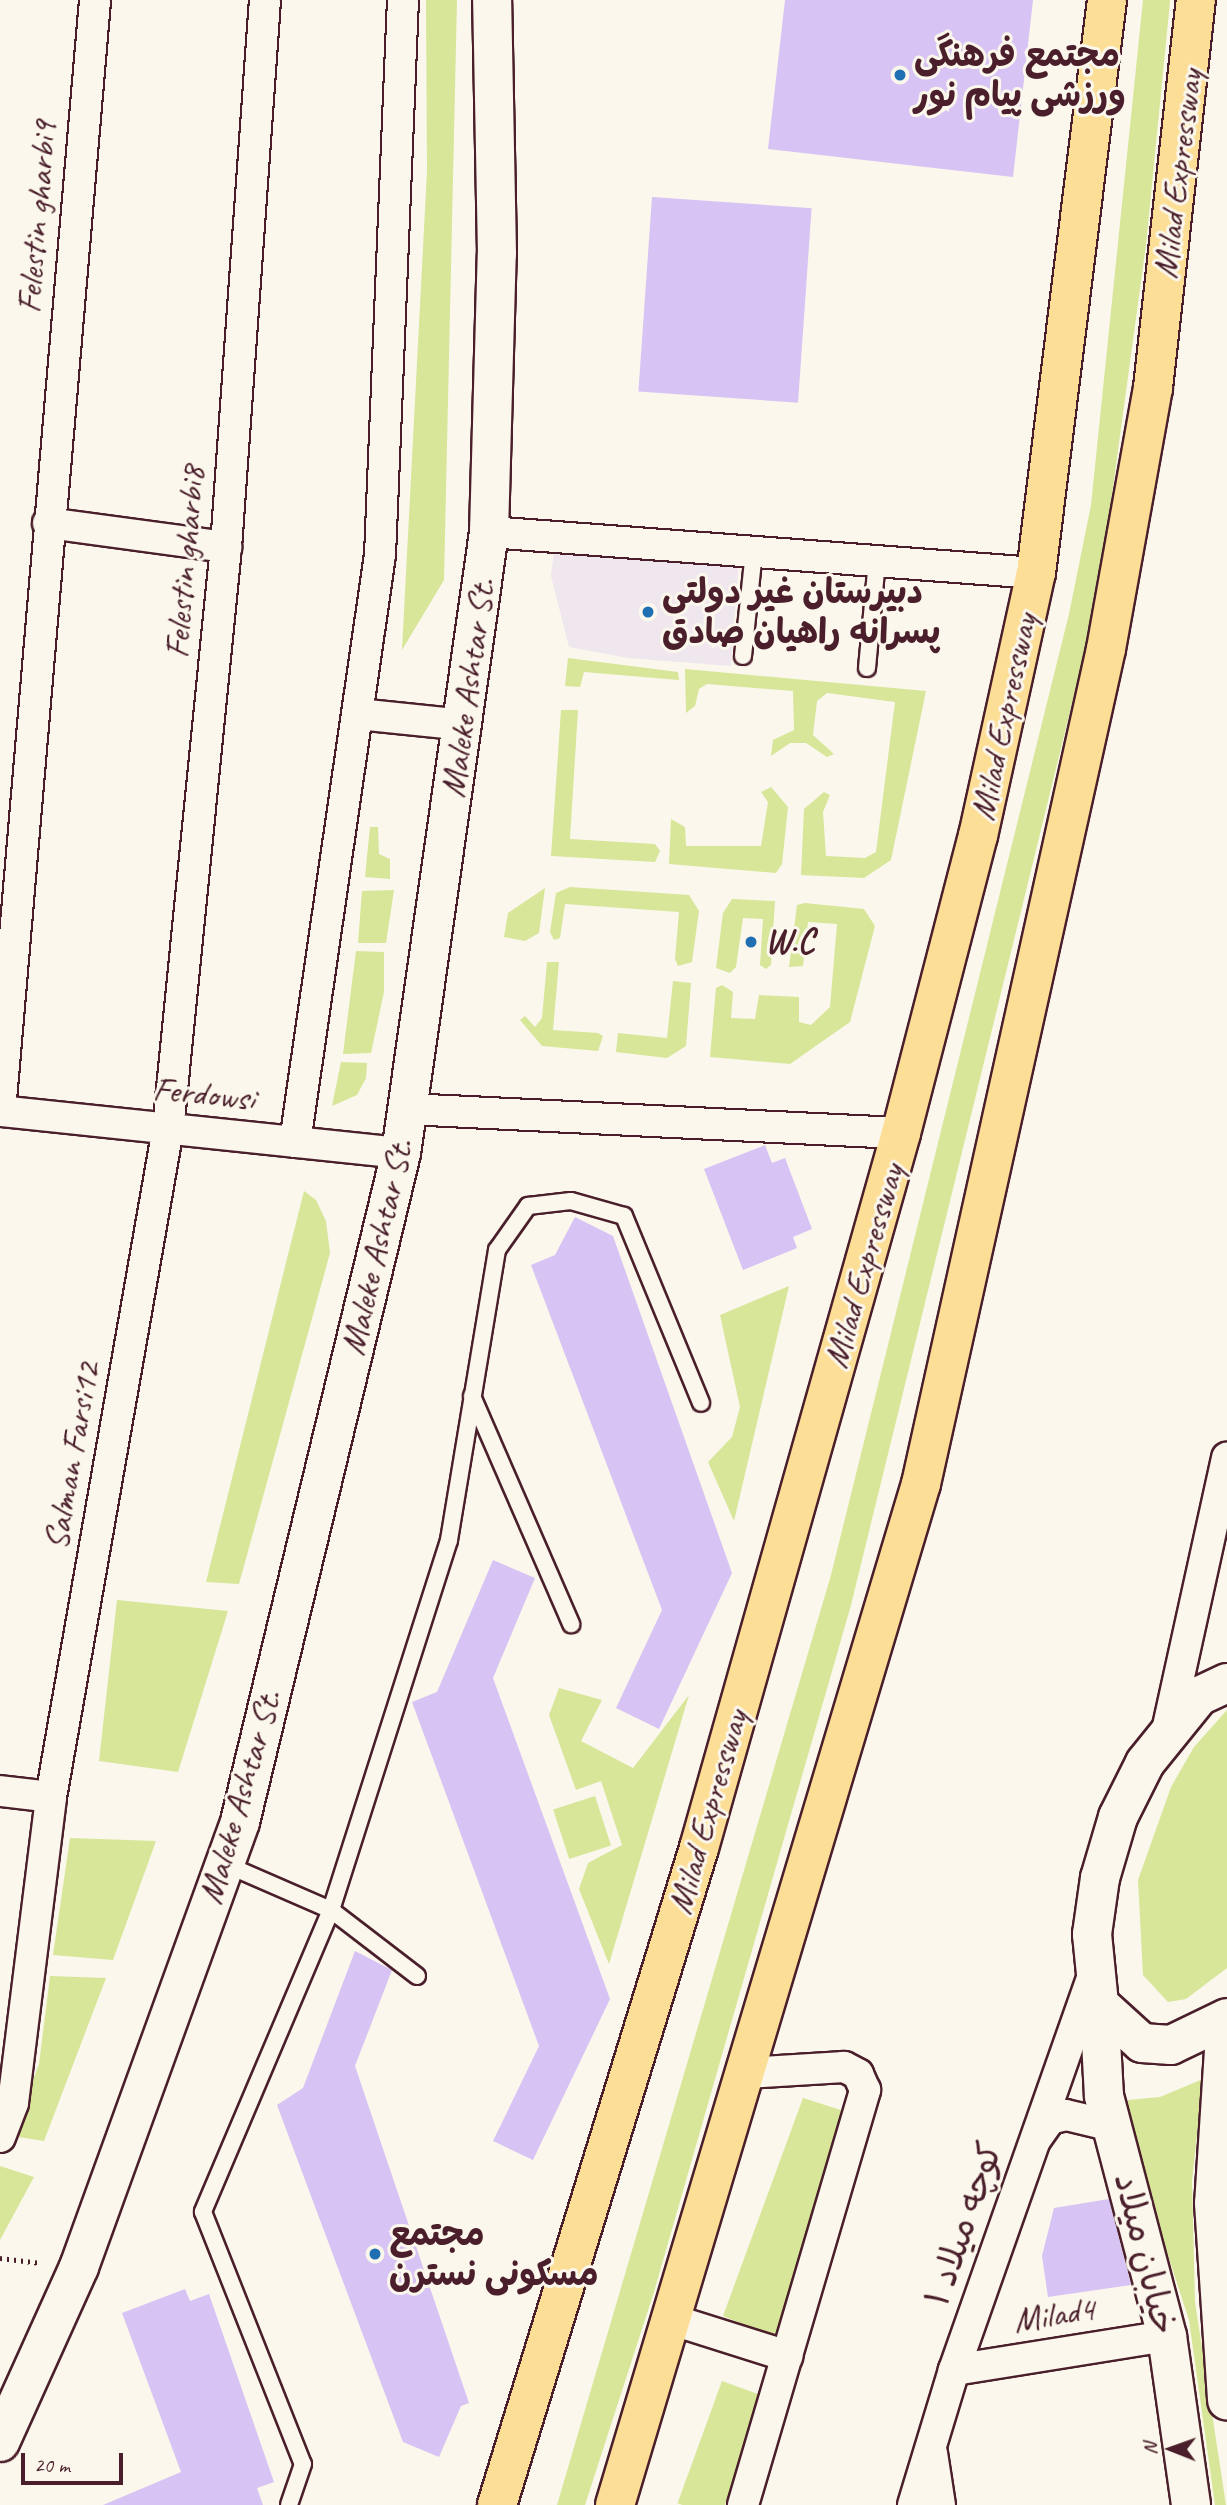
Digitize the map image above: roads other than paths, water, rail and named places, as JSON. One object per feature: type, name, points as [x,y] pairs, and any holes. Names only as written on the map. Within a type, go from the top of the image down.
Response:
[{"type":"highway","name":"Milad Expressway","points":[[497,2505],[699,1847],[901,1133],[978,836],[1036,573],[1107,0]]},
{"type":"highway","name":"Milad Expressway","points":[[615,2505],[673,2320],[920,1484],[1107,649],[1153,388],[1196,0]]},
{"type":"main road","name":"Maleke Ashtar St.","points":[[2,2435],[79,2267],[240,1822],[401,1153],[465,725],[489,531],[497,254],[492,0]]},
{"type":"main road","name":"خیابان میلاد","points":[[1191,2505],[1167,2336],[1104,2096],[1092,1934],[1100,1878],[1118,1817],[1167,1731],[1199,1696],[1227,1682]]},
{"type":"main road","points":[[1097,1988],[1142,2043],[1171,2045],[1227,2019]]},
{"type":"main road","name":"خیابان میلاد","points":[[1227,2019],[1214,2203],[1227,2402]]},
{"type":"street","name":"Felestin gharbi9","points":[[0,1111],[48,523],[95,0]]},
{"type":"street","name":"Felestin gharbi8","points":[[168,1129],[226,547],[265,0]]},
{"type":"street","points":[[295,1142],[380,555],[403,0]]},
{"type":"street","points":[[48,523],[226,547]]},
{"type":"street","points":[[489,531],[1036,573]]},
{"type":"street","points":[[358,713],[465,725]]},
{"type":"street","points":[[407,1109],[901,1133]]},
{"type":"street","name":"Ferdowsi","points":[[0,1111],[401,1153]]},
{"type":"street","name":"Salman Farsi12","points":[[0,2137],[13,2103],[51,1797],[168,1129]]},
{"type":"street","points":[[1167,1731],[1227,1457]]},
{"type":"street","points":[[1217,1502],[1227,1562]]},
{"type":"street","points":[[0,1791],[51,1797]]},
{"type":"street","name":"کوچه میلاد ۱","points":[[913,2505],[930,2441],[1032,2145],[1097,1988]]},
{"type":"street","points":[[743,2505],[865,2090],[858,2074],[844,2067],[746,2073]]},
{"type":"street","points":[[1032,2145],[1050,2119],[1066,2115],[1112,2126]]},
{"type":"street","points":[[673,2320],[786,2356]]},
{"type":"street","name":"Milad4","points":[[954,2370],[1167,2336]]},
{"type":"street","points":[[930,2441],[940,2505]]},
{"type":"lane","points":[[743,656],[754,551]]},
{"type":"lane","points":[[867,668],[877,560]]},
{"type":"lane","points":[[289,2505],[303,2464],[202,2212],[331,1910],[449,1540],[497,1250],[528,1206],[571,1201],[624,1216],[701,1403]]},
{"type":"lane","points":[[472,1396],[571,1623]]},
{"type":"lane","points":[[225,1864],[331,1910],[417,1976]]},
{"type":"place","name":"مجتمع فرهنگی ورزشی پیام نور","points":[[900,75]]},
{"type":"place","name":"دبیرستان غیر دولتی پسرانه راهیان صادق","points":[[648,612]]},
{"type":"place","name":"W.C","points":[[751,942]]},
{"type":"place","name":"مجتمع مسکونی نسترن","points":[[375,2254]]}]
